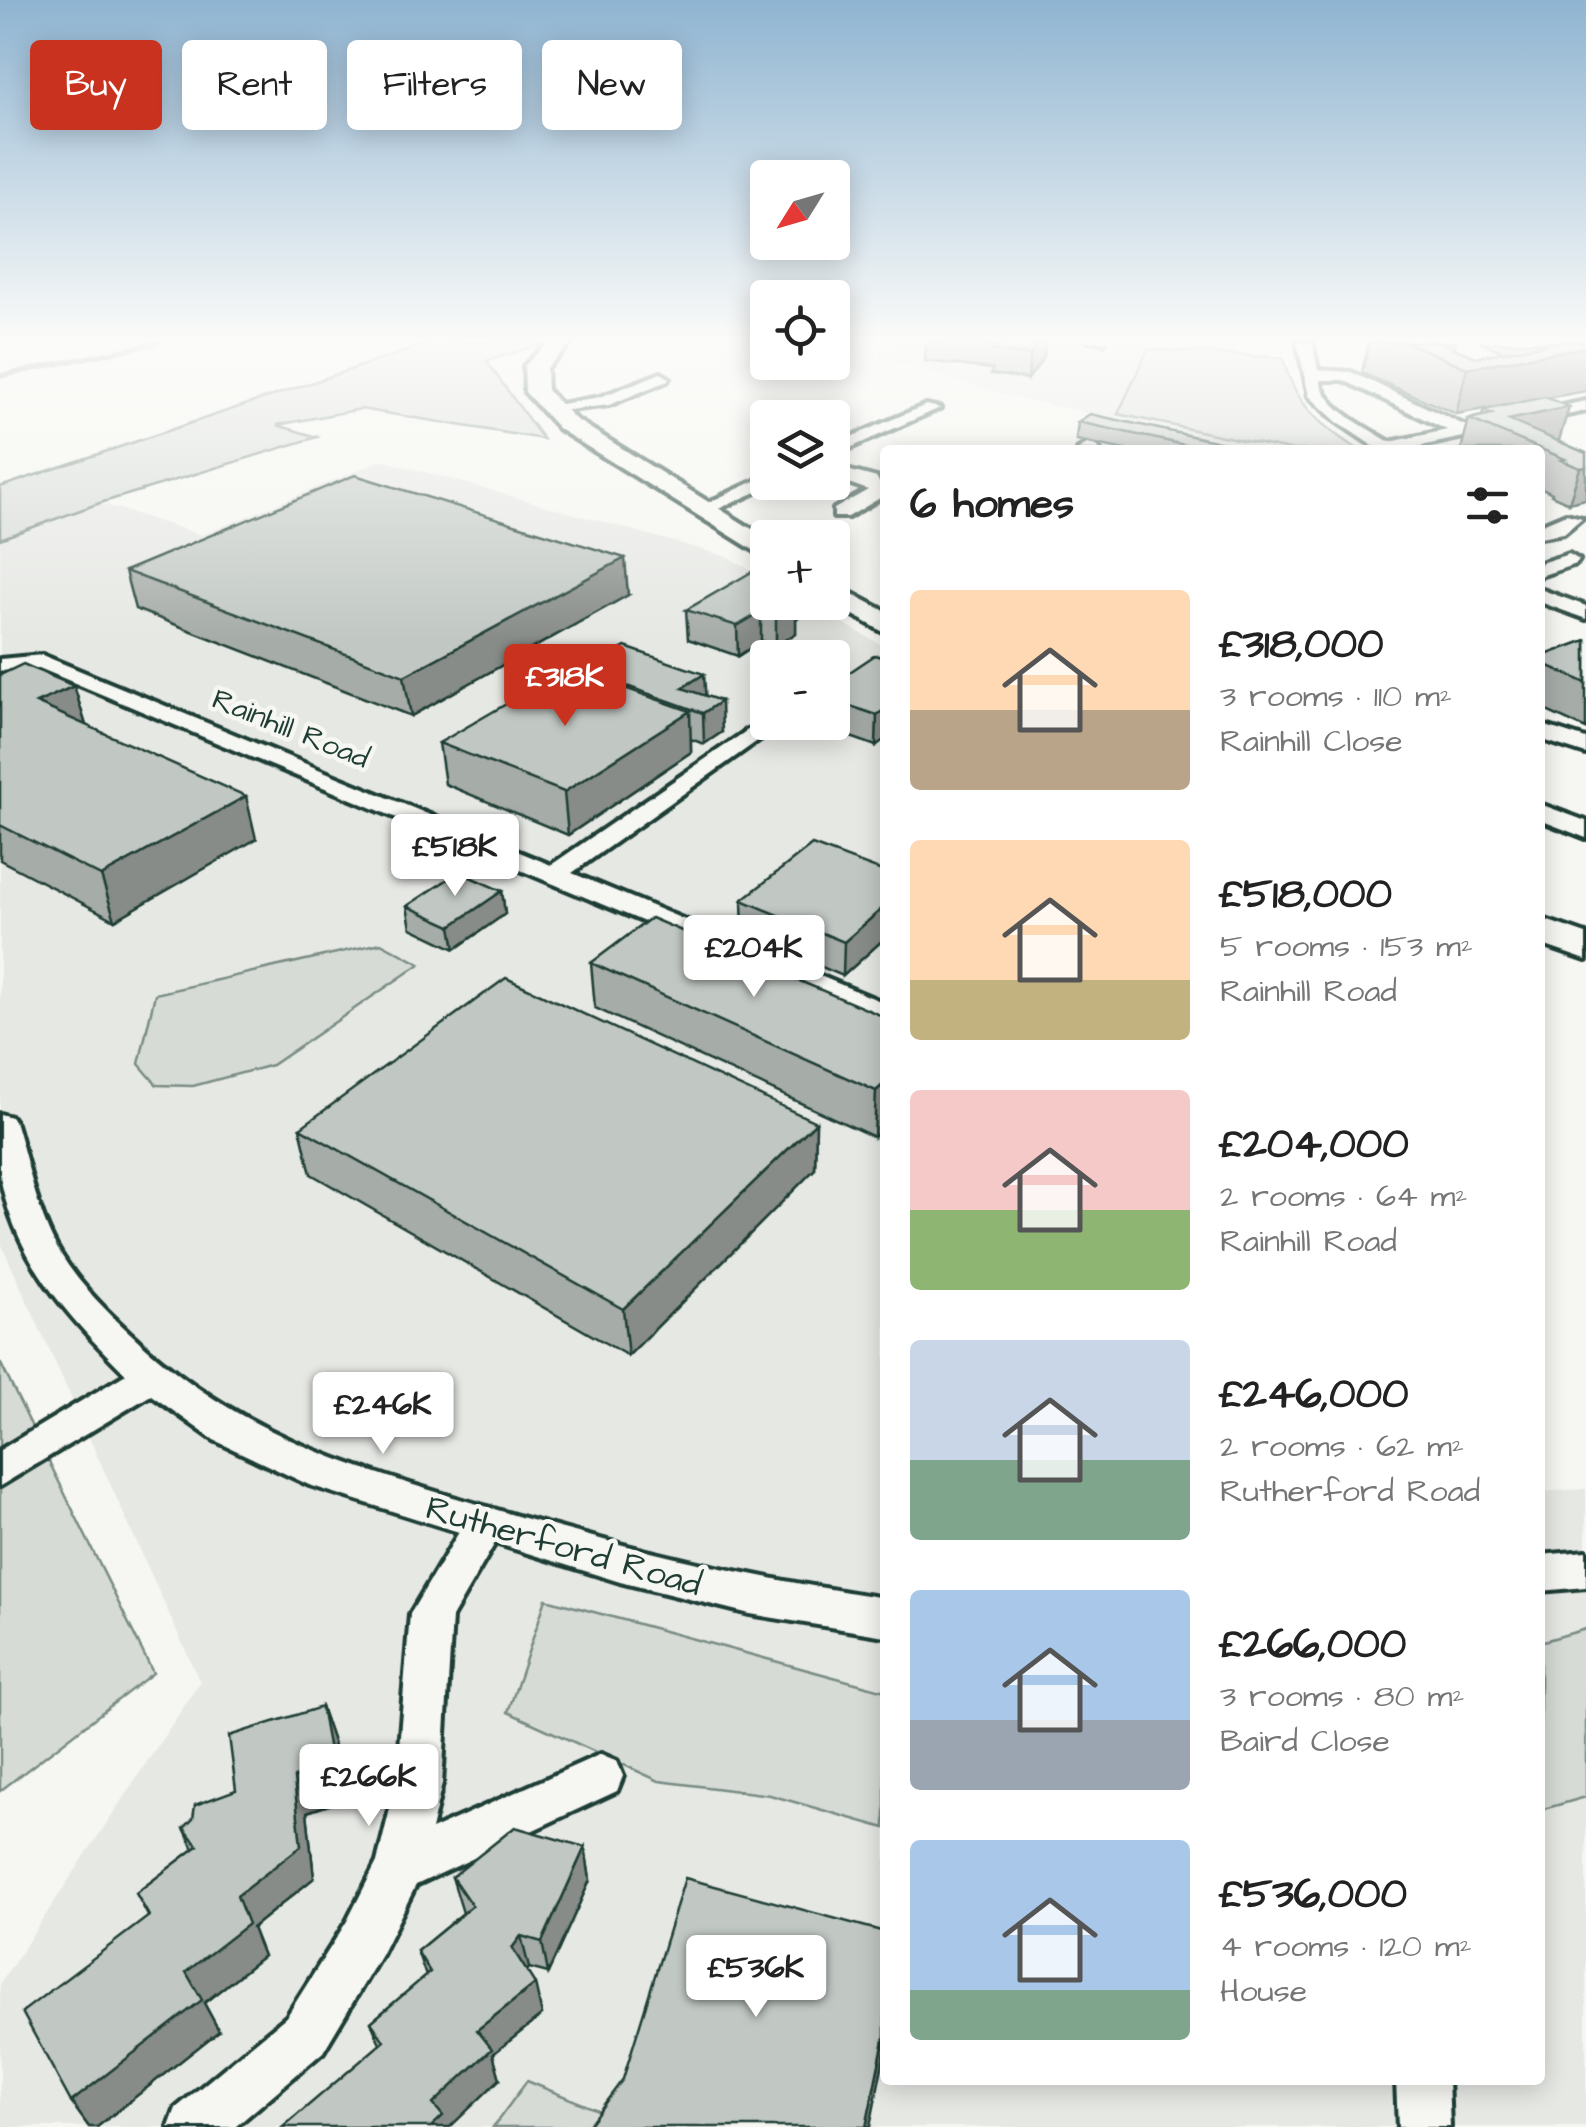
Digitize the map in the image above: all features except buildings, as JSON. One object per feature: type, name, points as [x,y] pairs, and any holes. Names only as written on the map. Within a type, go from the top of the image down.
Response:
[{"type":"street","points":[[595,441],[750,540]]},
{"type":"street","points":[[841,513],[878,492],[870,482],[850,476]]},
{"type":"street","points":[[701,510],[750,488]]},
{"type":"street","points":[[1545,510],[1573,518],[1556,529],[1545,530]]},
{"type":"street","points":[[1545,568],[1569,560]]},
{"type":"street","points":[[1545,596],[1586,612]]},
{"type":"street","points":[[850,602],[880,621]]},
{"type":"street","name":"Rainhill Road","points":[[0,665],[42,660],[880,1012]]},
{"type":"street","points":[[556,874],[750,736]]},
{"type":"street","points":[[1545,736],[1586,747]]},
{"type":"street","points":[[1545,813],[1586,830]]},
{"type":"street","points":[[1545,932],[1586,948]]},
{"type":"street","name":"Rutherford Road","points":[[0,1124],[40,1249],[88,1314],[152,1376],[227,1429],[323,1474],[484,1525],[750,1596],[880,1616]]},
{"type":"street","points":[[0,1470],[152,1376]]},
{"type":"street","points":[[194,2127],[305,2034],[364,1938],[399,1868],[420,1784],[431,1614],[484,1525]]},
{"type":"street","points":[[1545,1573],[1586,1569]]},
{"type":"street","points":[[399,1868],[601,1776]]},
{"type":"street","points":[[1422,2085],[1424,2127]]},
{"type":"shaded area","points":[[137,441],[303,441],[100,503],[0,539],[0,487]]},
{"type":"shaded area","points":[[1220,441],[1348,441],[1353,445],[1238,445]]},
{"type":"shaded area","points":[[1247,441],[1346,441],[1351,445],[1265,445]]},
{"type":"shaded area","points":[[382,460],[728,557],[750,570],[750,620],[837,620],[880,644],[880,2085],[1545,2085],[1545,1492],[1586,1489],[1586,2127],[0,2127],[0,1984],[200,1682],[0,1241],[0,539],[100,503],[202,535]]},
{"type":"shaded area","points":[[381,943],[420,964],[272,1065],[193,1086],[157,1085],[139,1064],[155,994]]},
{"type":"shaded area","points":[[0,1362],[153,1673],[0,1791]]},
{"type":"shaded area","points":[[546,1599],[880,1690],[880,1827],[770,1795],[659,1781],[508,1712]]},
{"type":"shaded area","points":[[1586,1629],[1586,1797],[1545,1809],[1545,1641]]},
{"type":"shaded area","points":[[527,2081],[610,2115],[601,2127],[493,2127]]}]
